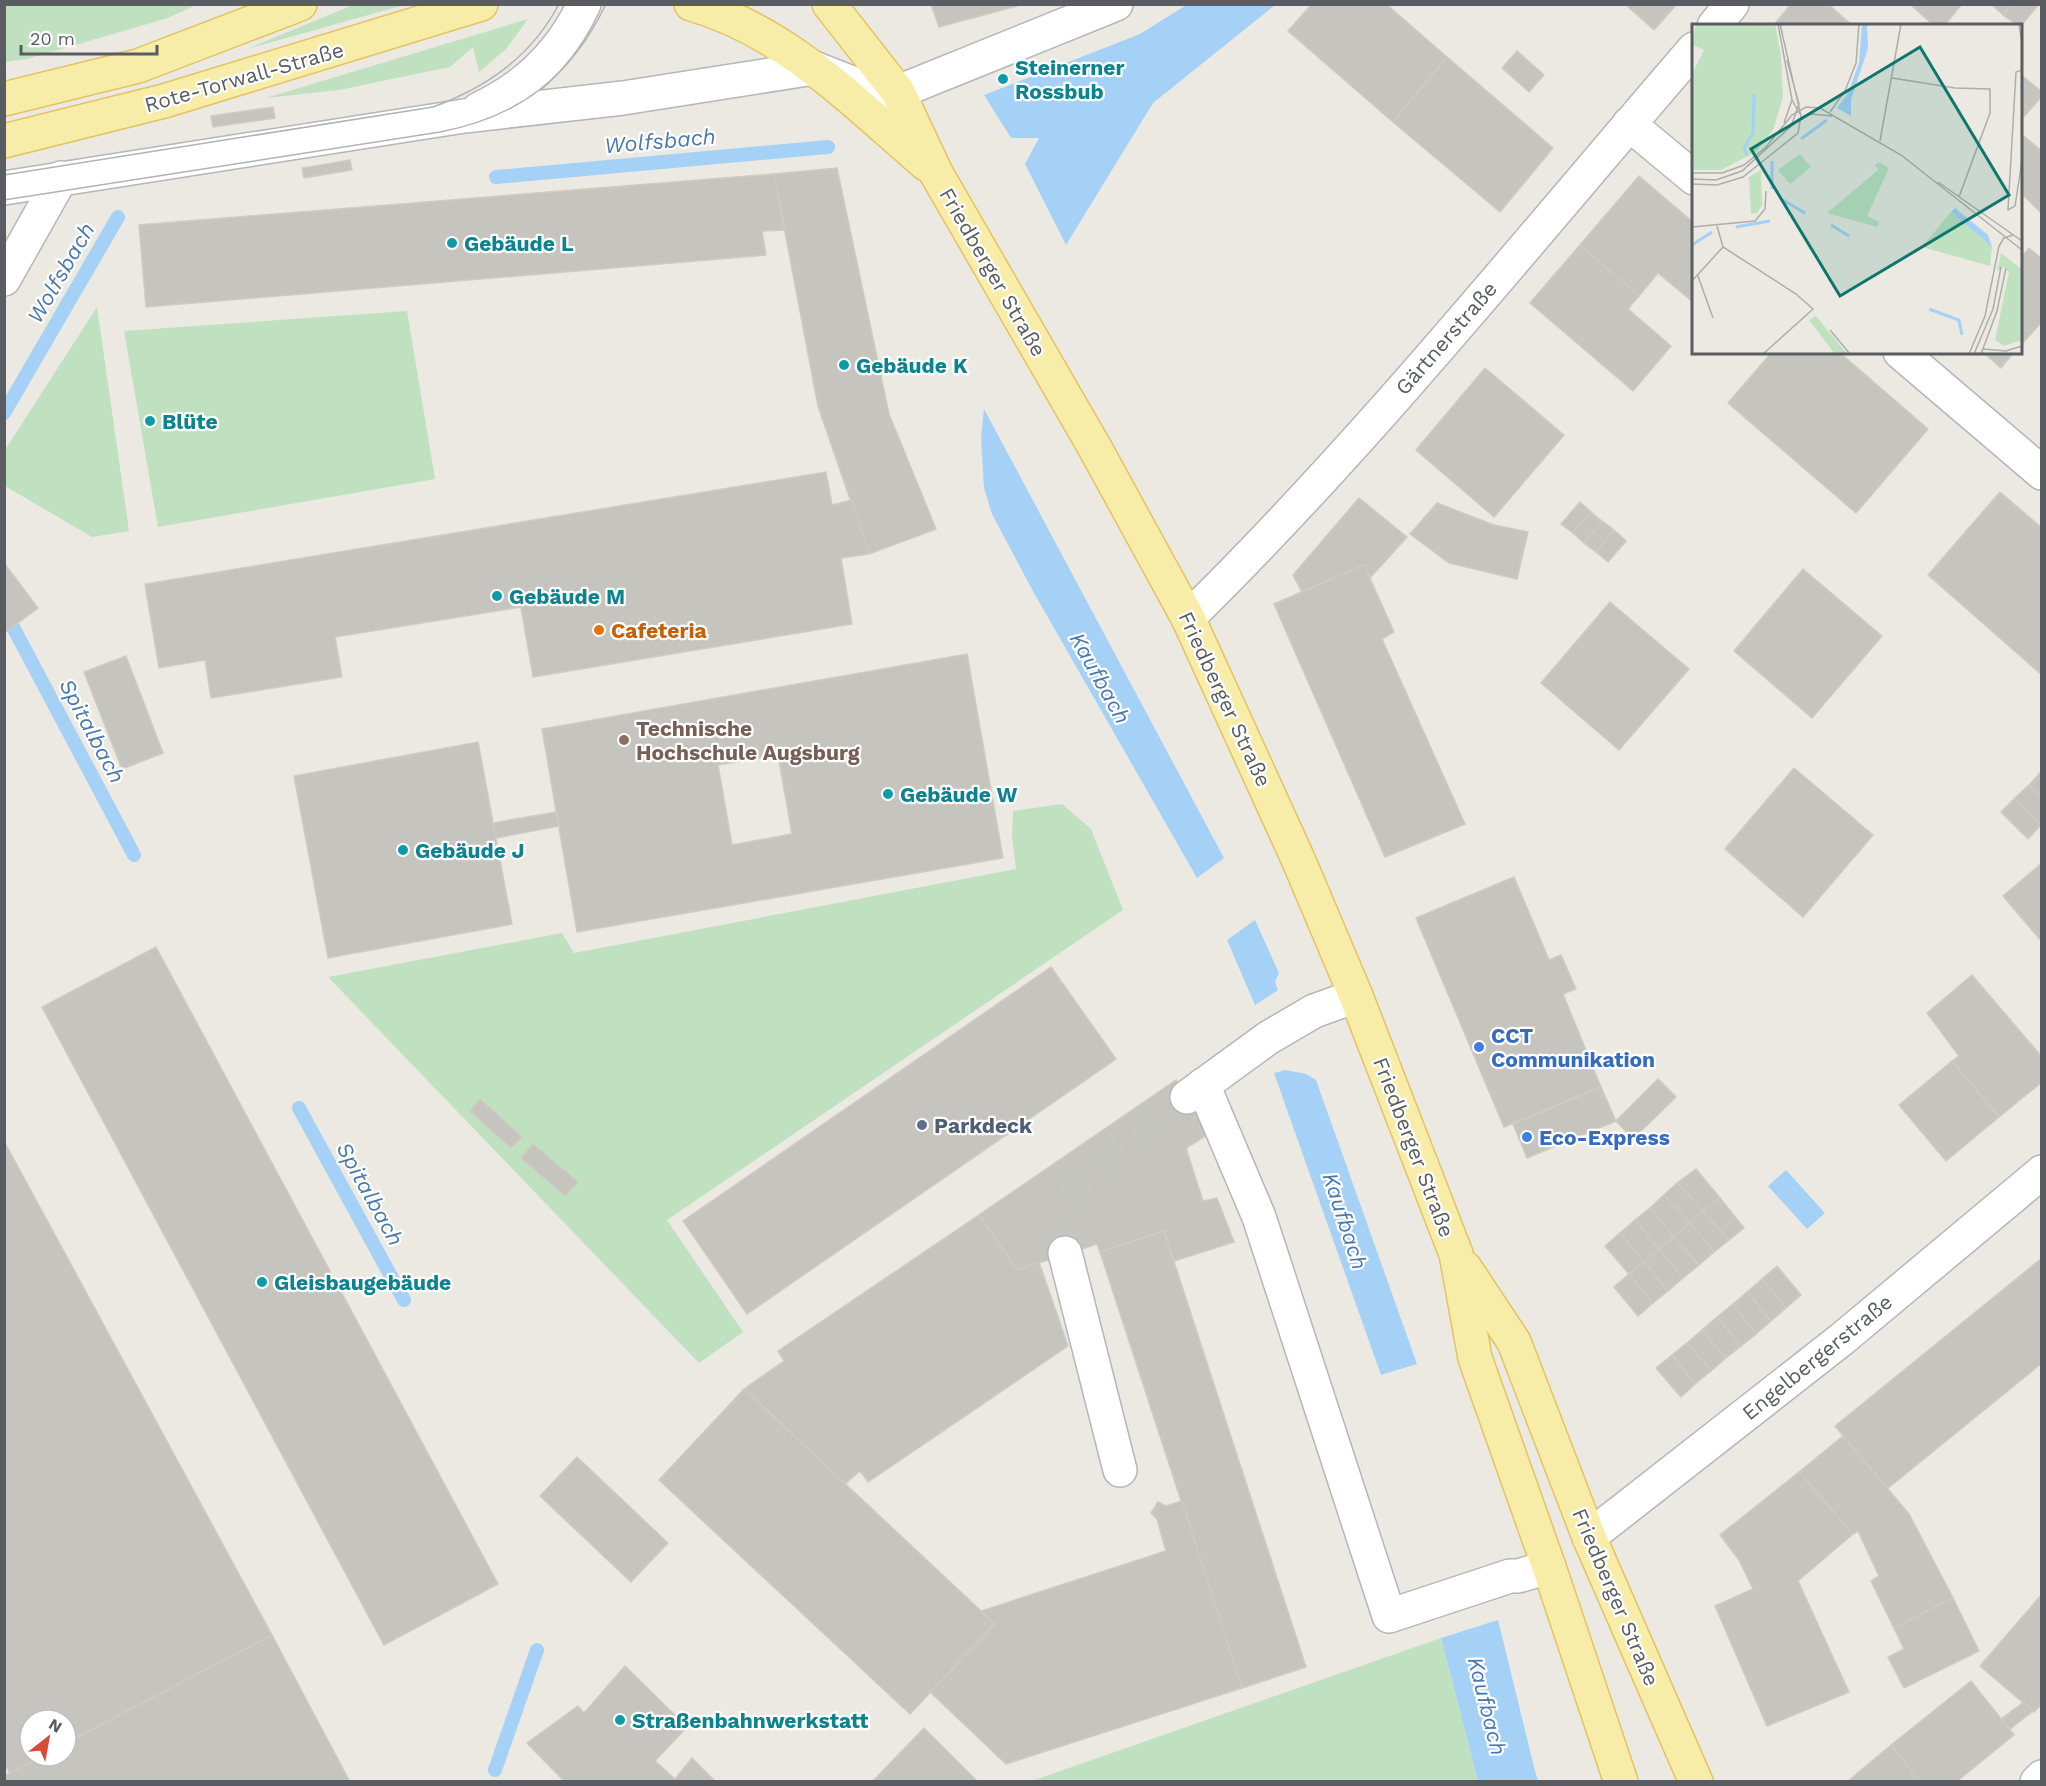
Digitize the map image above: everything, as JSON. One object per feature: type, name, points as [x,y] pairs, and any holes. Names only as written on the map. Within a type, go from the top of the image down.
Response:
[{"type":"main road","name":"Rote-Torwall-Straße","points":[[4,99],[138,66],[300,4]]},
{"type":"main road","name":"Rote-Torwall-Straße","points":[[4,141],[153,104],[481,4]]},
{"type":"main road","name":"Friedberger Straße","points":[[691,4],[717,11],[765,36],[814,69],[936,173]]},
{"type":"main road","name":"Friedberger Straße","points":[[829,4],[898,92],[936,173],[1095,448],[1188,618],[1294,849],[1356,996],[1456,1254],[1475,1358],[1550,1567],[1621,1782]]},
{"type":"main road","name":"Friedberger Straße","points":[[1456,1254],[1514,1342],[1589,1537],[1696,1782]]},
{"type":"street","points":[[464,116],[517,87],[541,67],[558,50],[584,4]]},
{"type":"street","points":[[898,92],[1116,4]]},
{"type":"street","points":[[1716,24],[1732,4]]},
{"type":"street","name":"Gärtnerstraße","points":[[1188,618],[1358,439],[1467,316],[1692,51]]},
{"type":"street","points":[[4,188],[464,116],[623,98],[814,69]]},
{"type":"street","points":[[1629,124],[1692,176]]},
{"type":"street","points":[[4,279],[61,178]]},
{"type":"street","points":[[1902,354],[2042,473]]},
{"type":"street","points":[[1356,996],[1314,1011],[1285,1028],[1195,1091],[1259,1217],[1389,1616],[1510,1576],[1550,1567]]},
{"type":"street","name":"Engelbergerstraße","points":[[1589,1537],[1842,1339],[2042,1172]]},
{"type":"street","points":[[1065,1253],[1120,1470]]},
{"type":"street","points":[[1456,1254],[1509,1355],[1690,1782]]},
{"type":"street","points":[[2037,1782],[2042,1777]]},
{"type":"green space","points":[[5,4],[196,5],[168,18],[27,59],[5,62]]},
{"type":"green space","points":[[353,5],[404,5],[247,49]]},
{"type":"green space","points":[[528,19],[506,49],[479,72],[473,47],[450,67],[339,90],[266,98]]},
{"type":"green space","points":[[97,307],[129,531],[92,537],[5,486],[5,450]]},
{"type":"green space","points":[[407,311],[435,479],[158,527],[124,331]]},
{"type":"green space","points":[[1062,804],[1091,829],[1123,910],[667,1220],[743,1332],[699,1363],[328,977],[562,933],[574,953],[1016,869],[1012,835],[1013,811]]},
{"type":"green space","points":[[1441,1638],[1478,1781],[1029,1782]]},
{"type":"water","points":[[1188,4],[1275,5],[1153,103],[1066,245],[1025,164],[1039,138],[1011,138],[984,95],[1140,34]]},
{"type":"water","name":"Kaufbach","points":[[984,409],[1224,858],[1197,878],[1034,593],[992,514],[984,488],[981,438]]},
{"type":"water","points":[[1255,920],[1279,973],[1275,982],[1278,990],[1255,1005],[1227,940]]},
{"type":"water","name":"Kaufbach","points":[[1285,1070],[1306,1074],[1316,1080],[1417,1364],[1381,1375],[1274,1073]]},
{"type":"water","points":[[1786,1170],[1825,1213],[1807,1229],[1768,1186]]},
{"type":"water","name":"Kaufbach","points":[[1498,1620],[1538,1781],[1478,1781],[1441,1638]]},
{"type":"building","points":[[931,4],[1024,4],[939,27]]},
{"type":"building","points":[[1312,4],[1386,4],[1447,57],[1393,122],[1288,31]]},
{"type":"building","points":[[1625,4],[1677,4],[1654,30]]},
{"type":"building","points":[[1791,4],[1828,4],[1851,24],[1775,24]]},
{"type":"building","points":[[1910,4],[1962,4],[1946,24],[1932,24]]},
{"type":"building","points":[[1991,4],[2012,4],[2003,15]]},
{"type":"building","points":[[2012,4],[2039,4],[2022,25],[2016,24],[2003,15]]},
{"type":"building","points":[[1517,51],[1544,75],[1529,92],[1502,68]]},
{"type":"building","points":[[1447,57],[1553,148],[1500,212],[1393,122]]},
{"type":"building","points":[[2022,76],[2042,92],[2042,96],[2030,110],[2022,104]]},
{"type":"building","points":[[2022,104],[2030,110],[2022,119]]},
{"type":"building","points":[[273,107],[275,118],[213,127],[211,116]]},
{"type":"building","points":[[2022,135],[2042,151],[2042,214],[2022,194]]},
{"type":"building","points":[[350,160],[352,170],[304,178],[302,168]]},
{"type":"building","name":"Gebäude K","points":[[837,168],[889,414],[936,529],[869,554],[818,406],[774,174]]},
{"type":"building","name":"Gebäude L","points":[[774,174],[784,230],[762,231],[766,255],[146,307],[139,225]]},
{"type":"building","points":[[1639,176],[1692,221],[1692,301],[1658,273],[1639,296],[1580,245]]},
{"type":"building","points":[[1580,245],[1639,296],[1628,309],[1671,346],[1633,391],[1530,303]]},
{"type":"building","points":[[2029,248],[2042,259],[2042,322],[2022,344],[2022,257]]},
{"type":"building","points":[[1770,354],[1841,354],[1928,429],[1856,513],[1728,403]]},
{"type":"building","points":[[1985,354],[2012,354],[2001,368]]},
{"type":"building","points":[[1485,368],[1564,435],[1494,517],[1416,450]]},
{"type":"building","name":"Gebäude M","points":[[826,472],[832,505],[852,500],[869,554],[841,558],[852,624],[533,677],[521,607],[335,637],[342,677],[211,698],[205,660],[159,668],[145,584]]},
{"type":"building","points":[[2000,492],[2042,528],[2042,675],[1928,575]]},
{"type":"building","points":[[1359,498],[1407,537],[1370,578],[1364,565],[1302,592],[1293,575]]},
{"type":"building","points":[[1580,502],[1591,512],[1573,533],[1561,524]]},
{"type":"building","points":[[1437,503],[1494,525],[1528,532],[1517,579],[1449,563],[1410,534]]},
{"type":"building","points":[[1591,512],[1602,521],[1584,543],[1573,533]]},
{"type":"building","points":[[1602,521],[1614,530],[1596,552],[1584,543]]},
{"type":"building","points":[[1614,530],[1626,541],[1608,562],[1596,552]]},
{"type":"building","points":[[4,563],[38,608],[4,633]]},
{"type":"building","points":[[1364,565],[1394,632],[1382,639],[1465,824],[1385,857],[1274,604]]},
{"type":"building","points":[[1803,569],[1882,636],[1812,718],[1734,651]]},
{"type":"building","points":[[1610,602],[1689,669],[1619,750],[1541,683]]},
{"type":"building","name":"Gebäude W","points":[[967,654],[1003,858],[577,932],[542,729]],"holes":[[[778,755],[792,834],[732,845],[718,765]]]},
{"type":"building","points":[[126,656],[163,753],[122,769],[84,672]]},
{"type":"building","name":"Gebäude J","points":[[478,742],[512,924],[328,958],[294,776]]},
{"type":"building","points":[[1794,768],[1873,835],[1803,917],[1725,849]]},
{"type":"building","points":[[2042,771],[2042,798],[2029,785]]},
{"type":"building","points":[[2029,785],[2042,798],[2041,825],[2015,798]]},
{"type":"building","points":[[2015,798],[2041,825],[2028,839],[2001,812]]},
{"type":"building","points":[[556,812],[559,826],[496,838],[493,823]]},
{"type":"building","points":[[2042,863],[2042,942],[2003,896]]},
{"type":"building","points":[[1514,877],[1549,960],[1561,955],[1576,989],[1563,994],[1601,1087],[1504,1127],[1416,918]]},
{"type":"building","name":"Gleisbaugebäude","points":[[156,947],[498,1584],[384,1645],[42,1007]]},
{"type":"building","name":"Parkdeck","points":[[1051,967],[1116,1059],[747,1314],[683,1221]]},
{"type":"building","points":[[1972,975],[2042,1057],[2042,1082],[1999,1117],[1952,1061],[1959,1056],[1927,1013]]},
{"type":"building","points":[[1952,1061],[1999,1117],[1946,1161],[1899,1105]]},
{"type":"building","points":[[1658,1079],[1676,1097],[1633,1139],[1616,1121]]},
{"type":"building","points":[[1176,1080],[1212,1132],[1186,1148],[1203,1201],[1217,1198],[1234,1242],[1174,1261],[1164,1231],[1100,1252],[1097,1244],[1017,1270],[979,1215]]},
{"type":"building","points":[[1601,1087],[1616,1121],[1527,1158],[1513,1124]]},
{"type":"building","points":[[480,1099],[522,1137],[511,1148],[470,1111]]},
{"type":"building","points":[[4,1141],[272,1635],[78,1737],[78,1708],[18,1708],[19,1768],[10,1773],[4,1763]]},
{"type":"building","points":[[533,1144],[578,1182],[565,1196],[521,1158]]},
{"type":"building","points":[[1696,1169],[1720,1198],[1703,1211],[1677,1183]]},
{"type":"building","points":[[1677,1183],[1703,1211],[1690,1223],[1664,1195]]},
{"type":"building","points":[[1664,1195],[1690,1223],[1674,1237],[1650,1208]]},
{"type":"building","points":[[1720,1198],[1744,1228],[1729,1240],[1703,1211]]},
{"type":"building","points":[[1650,1208],[1674,1237],[1659,1249],[1635,1220]]},
{"type":"building","points":[[1703,1211],[1729,1240],[1714,1252],[1690,1223]]},
{"type":"building","points":[[979,1215],[1017,1270],[1039,1262],[1068,1346],[868,1482],[860,1471],[845,1484],[744,1389],[784,1361],[778,1351]]},
{"type":"building","points":[[1635,1220],[1659,1249],[1644,1262],[1620,1233]]},
{"type":"building","points":[[1690,1223],[1714,1252],[1699,1265],[1674,1237]]},
{"type":"building","points":[[1164,1231],[1306,1667],[1242,1688],[1100,1252]]},
{"type":"building","points":[[1620,1233],[1644,1262],[1629,1274],[1605,1246]]},
{"type":"building","points":[[1674,1237],[1699,1265],[1683,1278],[1659,1249]]},
{"type":"building","points":[[1659,1249],[1683,1278],[1668,1291],[1644,1262]]},
{"type":"building","points":[[2042,1258],[2042,1363],[1887,1489],[1835,1426]]},
{"type":"building","points":[[1644,1262],[1668,1291],[1653,1303],[1629,1274]]},
{"type":"building","points":[[1777,1266],[1801,1295],[1786,1308],[1762,1279]]},
{"type":"building","points":[[1629,1274],[1653,1303],[1638,1316],[1614,1287]]},
{"type":"building","points":[[1762,1279],[1786,1308],[1771,1321],[1747,1292]]},
{"type":"building","points":[[1747,1292],[1771,1321],[1756,1334],[1733,1304]]},
{"type":"building","points":[[1733,1304],[1756,1334],[1741,1346],[1717,1317]]},
{"type":"building","points":[[1717,1317],[1741,1346],[1726,1358],[1702,1330]]},
{"type":"building","points":[[1702,1330],[1726,1358],[1711,1371],[1687,1343]]},
{"type":"building","points":[[1687,1343],[1711,1371],[1695,1384],[1672,1355]]},
{"type":"building","points":[[1672,1355],[1695,1384],[1681,1397],[1656,1368]]},
{"type":"building","points":[[744,1389],[995,1624],[910,1714],[659,1480]]},
{"type":"building","points":[[1843,1436],[1909,1514],[1953,1598],[1894,1628],[1871,1581],[1879,1576],[1858,1531],[1853,1534],[1799,1472]]},
{"type":"building","points":[[577,1457],[668,1543],[631,1582],[540,1496]]},
{"type":"building","points":[[1799,1472],[1853,1534],[1798,1581],[1849,1692],[1767,1726],[1715,1606],[1753,1589],[1739,1560],[1720,1535]]},
{"type":"building","points":[[1182,1501],[1242,1688],[1006,1764],[930,1692],[995,1624],[981,1611],[1166,1551],[1157,1519],[1151,1513],[1158,1502],[1166,1506]]},
{"type":"building","points":[[2042,1594],[2042,1704],[2034,1712],[1980,1666]]},
{"type":"building","points":[[1953,1598],[1979,1651],[1904,1688],[1888,1657],[1904,1649],[1894,1628]]},
{"type":"building","points":[[272,1635],[350,1782],[4,1782],[4,1776],[19,1768],[78,1768],[78,1737]]},
{"type":"building","name":"Straßenbahnwerkstatt","points":[[625,1666],[687,1727],[655,1761],[675,1779],[692,1758],[716,1782],[565,1782],[527,1743],[578,1706],[584,1713]]},
{"type":"building","points":[[1971,1681],[2014,1735],[1956,1782],[1920,1782],[1891,1745]]},
{"type":"building","points":[[2024,1702],[2033,1711],[2010,1729],[2001,1719]]},
{"type":"building","name":"Straßenbahnwerkstatt","points":[[924,1728],[978,1782],[872,1782]]},
{"type":"building","points":[[1891,1745],[1920,1782],[1847,1782]]},
{"type":"waterway","name":"Wolfsbach","points":[[496,177],[828,147]]},
{"type":"waterway","name":"Wolfsbach","points":[[4,413],[118,217]]},
{"type":"waterway","name":"Spitalbach","points":[[13,627],[134,855]]},
{"type":"waterway","name":"Spitalbach","points":[[299,1108],[404,1300]]},
{"type":"waterway","name":"Spitalbach","points":[[495,1770],[537,1650]]},
{"type":"tunnel","points":[[1065,1253],[1064,1217],[1078,1181],[1187,1097]]},
{"type":"tram line","points":[[4,175],[433,107],[472,90],[506,68],[535,40],[559,4]]},
{"type":"tram line","points":[[4,200],[440,132],[468,125],[494,116],[540,90],[576,53],[606,4]]},
{"type":"place","name":"Steinerner Rossbub","points":[[1003,79]]},
{"type":"place","name":"Gebäude L","points":[[452,243]]},
{"type":"place","name":"Gebäude K","points":[[844,365]]},
{"type":"place","name":"Blüte","points":[[150,421]]},
{"type":"place","name":"Gebäude M","points":[[497,596]]},
{"type":"place","name":"Cafeteria","points":[[599,630]]},
{"type":"place","name":"Technische Hochschule Augsburg","points":[[624,740]]},
{"type":"place","name":"Gebäude W","points":[[888,794]]},
{"type":"place","name":"Gebäude J","points":[[403,850]]},
{"type":"place","name":"CCT Communikation","points":[[1479,1047]]},
{"type":"place","name":"Parkdeck","points":[[922,1125]]},
{"type":"place","name":"Eco-Express","points":[[1527,1137]]},
{"type":"place","name":"Gleisbaugebäude","points":[[262,1282]]},
{"type":"place","name":"Straßenbahnwerkstatt","points":[[620,1720]]}]
